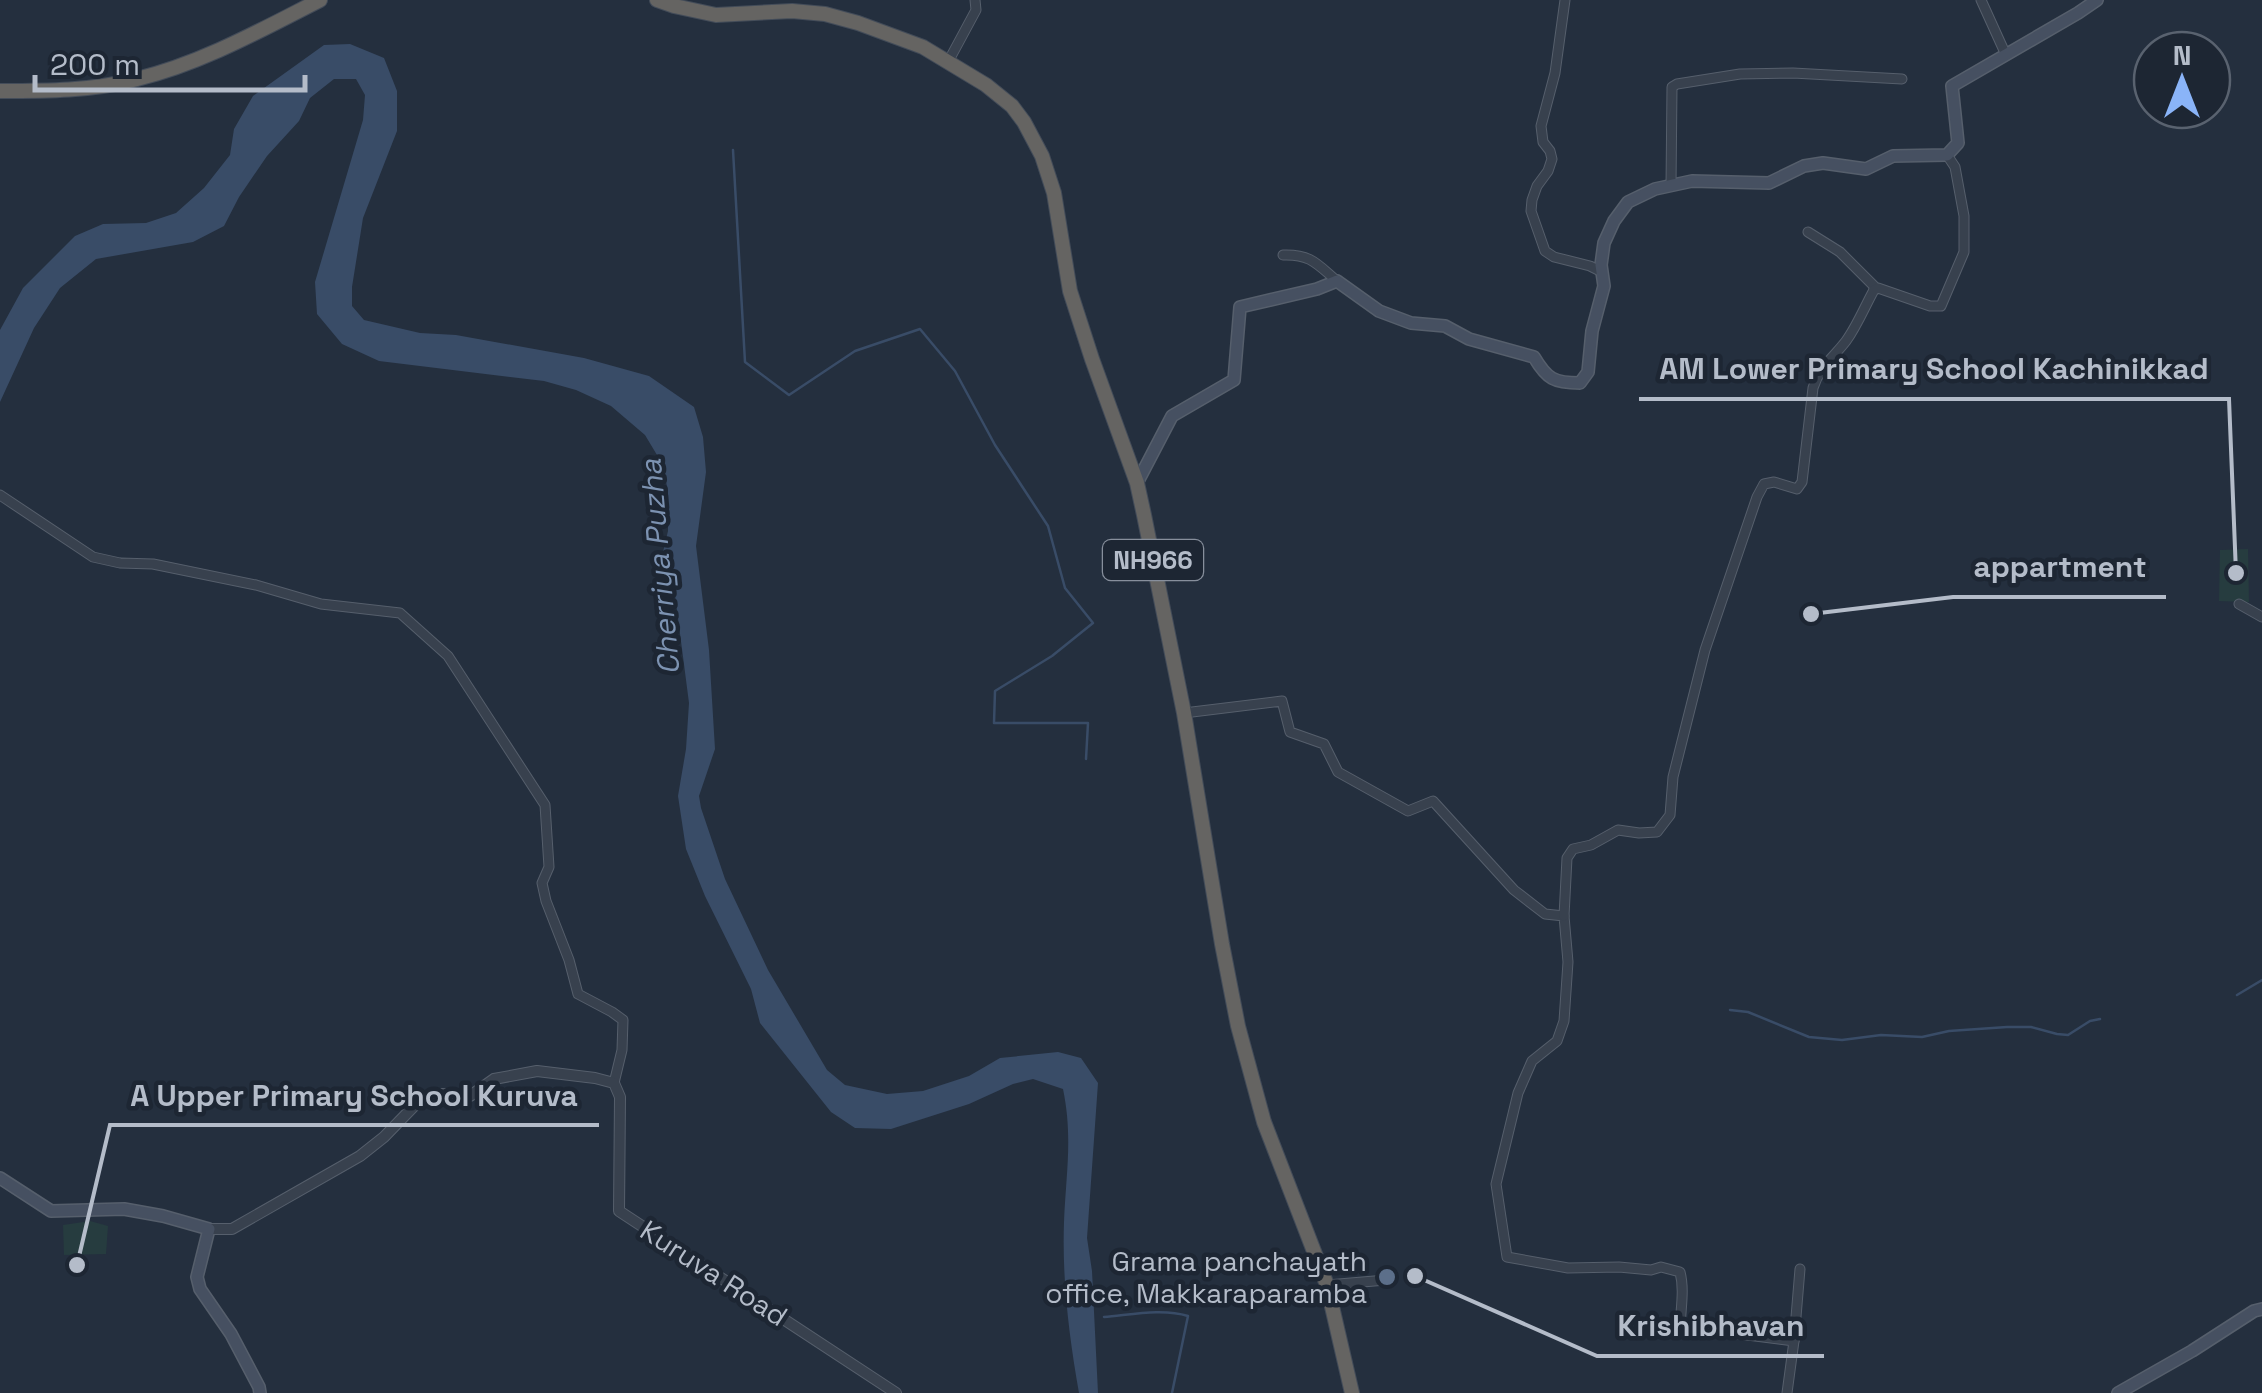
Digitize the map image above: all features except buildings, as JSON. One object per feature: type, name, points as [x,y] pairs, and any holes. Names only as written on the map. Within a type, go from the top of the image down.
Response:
[{"type":"highway","points":[[0,91],[60,90],[138,80],[220,50],[320,0]]},
{"type":"highway","name":"NH966","points":[[657,0],[716,15],[792,11],[825,14],[924,46],[1012,106],[1042,156],[1054,193],[1070,290],[1137,483],[1184,712],[1238,1026],[1264,1122],[1327,1285],[1352,1393]]},
{"type":"main road","points":[[1137,483],[1172,416],[1234,380],[1240,307],[1337,282],[1379,311],[1411,323],[1445,326],[1469,339],[1534,357],[1544,375],[1562,384],[1580,384],[1588,372],[1592,330],[1604,286],[1604,244],[1614,220],[1628,202],[1655,189],[1692,181],[1769,183],[1804,166],[1823,163],[1866,169],[1893,156],[1947,155],[1958,143],[1952,86],[2097,0]]},
{"type":"main road","points":[[0,1178],[51,1210],[124,1209],[209,1229],[197,1277],[200,1290],[231,1334],[260,1393]]},
{"type":"main road","points":[[2118,1393],[2262,1309]]},
{"type":"street","points":[[948,62],[976,10],[975,0]]},
{"type":"street","points":[[1564,0],[1555,74],[1541,126],[1543,142],[1552,160],[1537,186],[1531,211],[1545,251],[1602,272]]},
{"type":"street","points":[[1981,0],[2006,56]]},
{"type":"street","points":[[1671,186],[1672,87],[1676,84],[1740,74],[1902,79]]},
{"type":"street","points":[[1874,290],[1941,306],[1964,252],[1964,216],[1956,167],[1947,155]]},
{"type":"street","points":[[1794,1341],[1716,1331],[1680,1332],[1684,1287],[1680,1272],[1660,1267],[1568,1268],[1507,1257],[1496,1184],[1518,1093],[1532,1061],[1557,1041],[1564,1021],[1568,962],[1564,916],[1566,858],[1573,848],[1591,845],[1618,830],[1657,832],[1670,815],[1673,777],[1706,650],[1757,497],[1764,484],[1774,482],[1797,488],[1802,482],[1816,376],[1845,342],[1874,290],[1840,252],[1808,232]]},
{"type":"street","points":[[1283,255],[1300,254],[1311,259],[1337,282]]},
{"type":"street","points":[[0,495],[93,557],[222,578],[320,604],[400,613],[448,656],[546,805],[550,867],[542,883],[578,994],[623,1020],[622,1050],[614,1083],[537,1071],[494,1080],[470,1096],[431,1096],[418,1102],[360,1156],[232,1228],[209,1229]]},
{"type":"street","points":[[2239,604],[2262,617]]},
{"type":"street","points":[[1184,712],[1282,701],[1290,732],[1324,744],[1338,772],[1408,811],[1434,801],[1514,890],[1544,914],[1564,916]]},
{"type":"street","name":"Kuruva Road","points":[[614,1083],[620,1097],[619,1210],[896,1393]]},
{"type":"street","points":[[1788,1393],[1800,1269]]},
{"type":"street","points":[[1327,1285],[1386,1280]]},
{"type":"green space","points":[[2248,549],[2249,602],[2219,601],[2220,550]]},
{"type":"green space","points":[[90,1221],[108,1226],[106,1254],[64,1255],[63,1225]]},
{"type":"water","points":[[350,44],[384,58],[397,91],[397,131],[363,218],[352,287],[352,306],[364,320],[420,333],[456,335],[584,358],[649,376],[694,407],[703,437],[706,472],[696,546],[709,650],[715,749],[699,796],[701,808],[725,879],[768,970],[827,1070],[845,1085],[887,1094],[923,1091],[969,1076],[1000,1058],[1058,1052],[1081,1058],[1098,1083],[1087,1238],[1098,1393],[1079,1393],[1069,1329],[1064,1244],[1068,1140],[1063,1089],[1033,1079],[891,1129],[855,1128],[831,1112],[760,1023],[751,989],[686,849],[678,796],[689,703],[675,595],[663,552],[668,531],[668,492],[663,465],[645,435],[611,406],[544,381],[379,361],[342,344],[317,314],[315,282],[363,120],[365,95],[356,79],[334,79],[310,98],[299,121],[267,156],[239,197],[224,226],[193,242],[96,259],[60,288],[34,328],[0,402],[0,330],[23,288],[75,236],[103,224],[146,223],[176,213],[204,188],[230,155],[234,129],[253,96],[324,45]]},
{"type":"waterway","points":[[733,150],[745,362],[789,395],[855,351],[920,329],[955,371],[995,445],[1048,526],[1065,588],[1093,623],[1052,656],[995,691],[994,723],[1088,723],[1086,759]]},
{"type":"waterway","points":[[2237,995],[2262,980]]},
{"type":"waterway","points":[[1730,1010],[1748,1012],[1809,1037],[1842,1040],[1881,1035],[1922,1037],[2007,1027],[2031,1027],[2068,1035],[2100,1019]]},
{"type":"waterway","points":[[1104,1317],[1157,1312],[1188,1316],[1172,1393]]},
{"type":"place","name":"AM Lower Primary School Kachinikkad","points":[[2236,573]]},
{"type":"place","name":"appartment","points":[[1811,614]]},
{"type":"place","name":"A Upper Primary School Kuruva","points":[[77,1265]]},
{"type":"place","name":"Krishibhavan","points":[[1415,1276]]},
{"type":"place","name":"Grama panchayath office, Makkaraparamba","points":[[1387,1277]]},
{"type":"water label","name":"Cherriya Puzha","points":[[660,567]]}]
